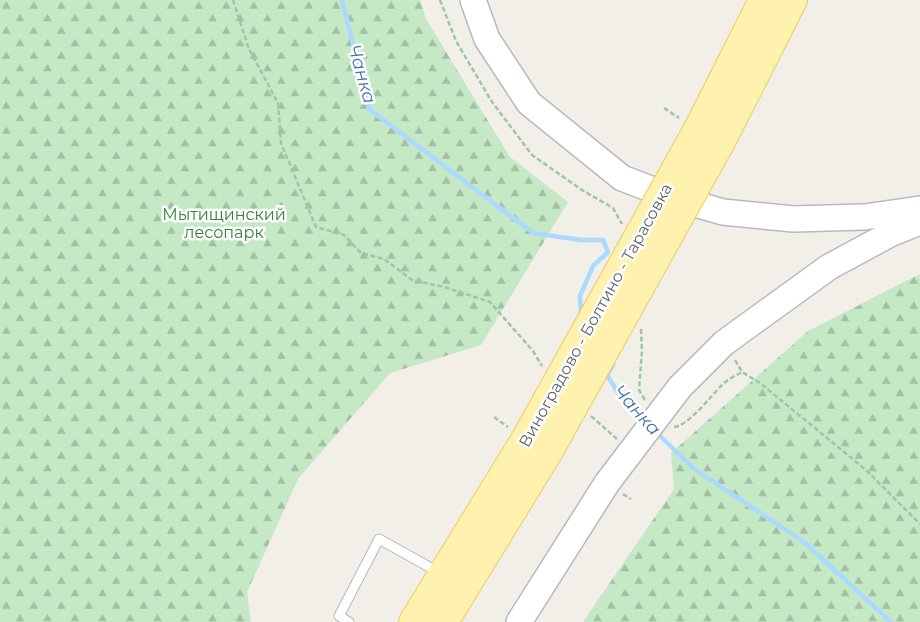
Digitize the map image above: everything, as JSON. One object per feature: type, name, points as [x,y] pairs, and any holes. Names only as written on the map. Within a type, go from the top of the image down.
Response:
[{"type":"main road","points":[[473,0],[487,39],[529,103],[622,178],[674,198],[723,212],[784,218],[864,218],[920,209]]},
{"type":"main road","name":"Виноградово - Болтино - Тарасовка","points":[[710,135],[763,0]]},
{"type":"main road","name":"Виноградово - Болтино - Тарасовка","points":[[444,622],[538,444],[710,135],[793,0]]},
{"type":"main road","points":[[520,622],[607,483],[680,387],[724,343],[829,267],[892,233],[920,222]]},
{"type":"main road","name":"Виноградово - Болтино - Тарасовка","points":[[413,622],[443,574],[538,444]]},
{"type":"lane","points":[[349,622],[339,616],[380,539],[443,574]]},
{"type":"path","points":[[233,0],[249,49],[278,103],[281,143],[316,227],[344,235],[361,253],[384,259],[412,280],[444,286],[490,302],[533,351]]},
{"type":"path","points":[[604,203],[613,208],[624,230]]},
{"type":"path","points":[[641,323],[642,352],[639,390],[645,400]]},
{"type":"path","points":[[738,364],[742,372],[760,383],[866,470],[920,524]]},
{"type":"path","points":[[672,427],[677,427],[688,421],[723,384],[742,372]]},
{"type":"green space","name":"Мытищинский лесопарк","points":[[0,0],[420,0],[426,19],[510,157],[568,202],[481,345],[390,373],[298,479],[247,592],[251,622],[0,622]]},
{"type":"green space","points":[[920,274],[920,622],[583,622],[674,489],[671,453],[808,331]]},
{"type":"waterway","name":"Чанка","points":[[342,0],[369,109],[533,233],[581,240],[603,240],[608,252],[593,266],[580,296],[581,315]]},
{"type":"waterway","name":"Чанка","points":[[613,365],[607,375],[620,396],[645,421]]},
{"type":"waterway","name":"Чанка","points":[[656,432],[693,468],[804,542],[891,622]]}]
